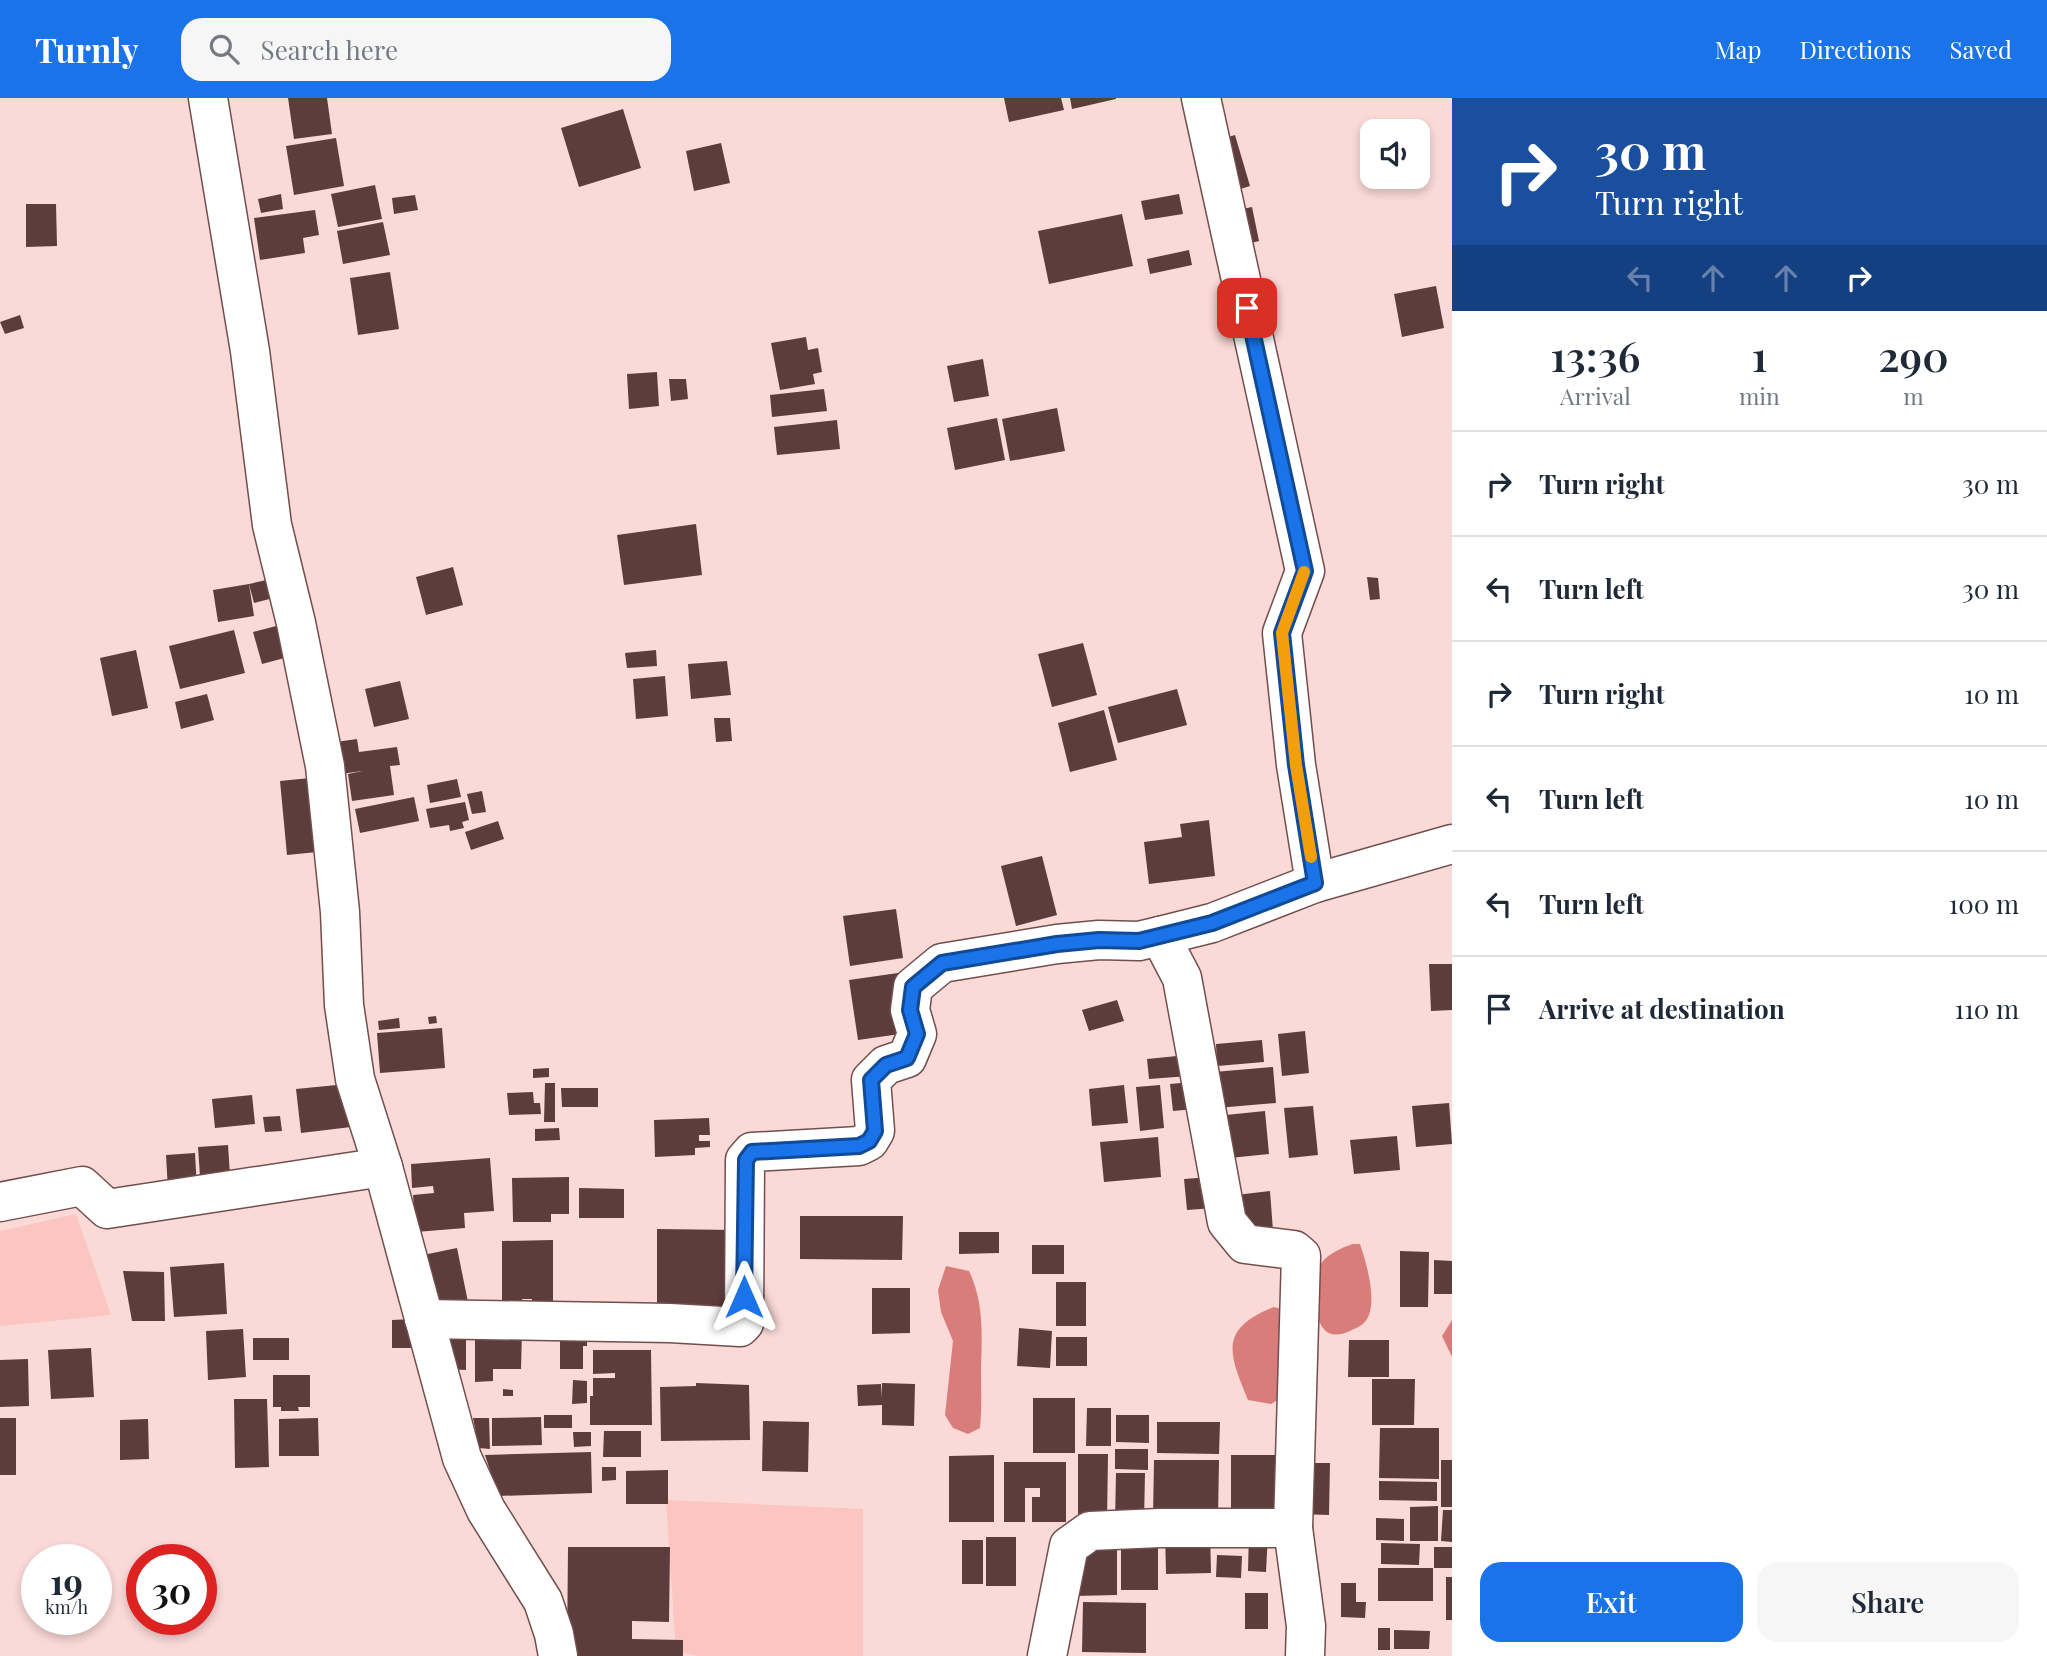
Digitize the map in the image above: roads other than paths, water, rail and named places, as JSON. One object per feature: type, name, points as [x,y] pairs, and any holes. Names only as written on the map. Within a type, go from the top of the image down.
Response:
[{"type":"street","points":[[208,98],[250,351],[272,525],[296,623],[325,766],[340,912],[344,1005],[355,1079],[383,1167],[462,1458],[486,1510],[542,1601],[554,1634],[558,1656]]},
{"type":"street","points":[[1201,98],[1305,571],[1282,633],[1296,765],[1315,883]]},
{"type":"street","points":[[424,1319],[670,1323],[740,1327],[744,1323],[746,1160],[752,1152],[859,1146],[869,1141],[875,1131],[871,1080],[886,1065],[907,1058],[917,1034],[910,1010],[913,987],[942,963],[1057,944],[1099,940],[1139,941],[1212,923],[1315,883],[1452,844]]},
{"type":"street","points":[[1160,936],[1182,978],[1227,1222],[1245,1244],[1294,1250],[1301,1256],[1293,1528],[1306,1626],[1305,1656]]},
{"type":"street","points":[[0,1202],[82,1186],[107,1209],[383,1167]]},
{"type":"street","points":[[1047,1656],[1069,1546],[1090,1531],[1293,1528]]}]
